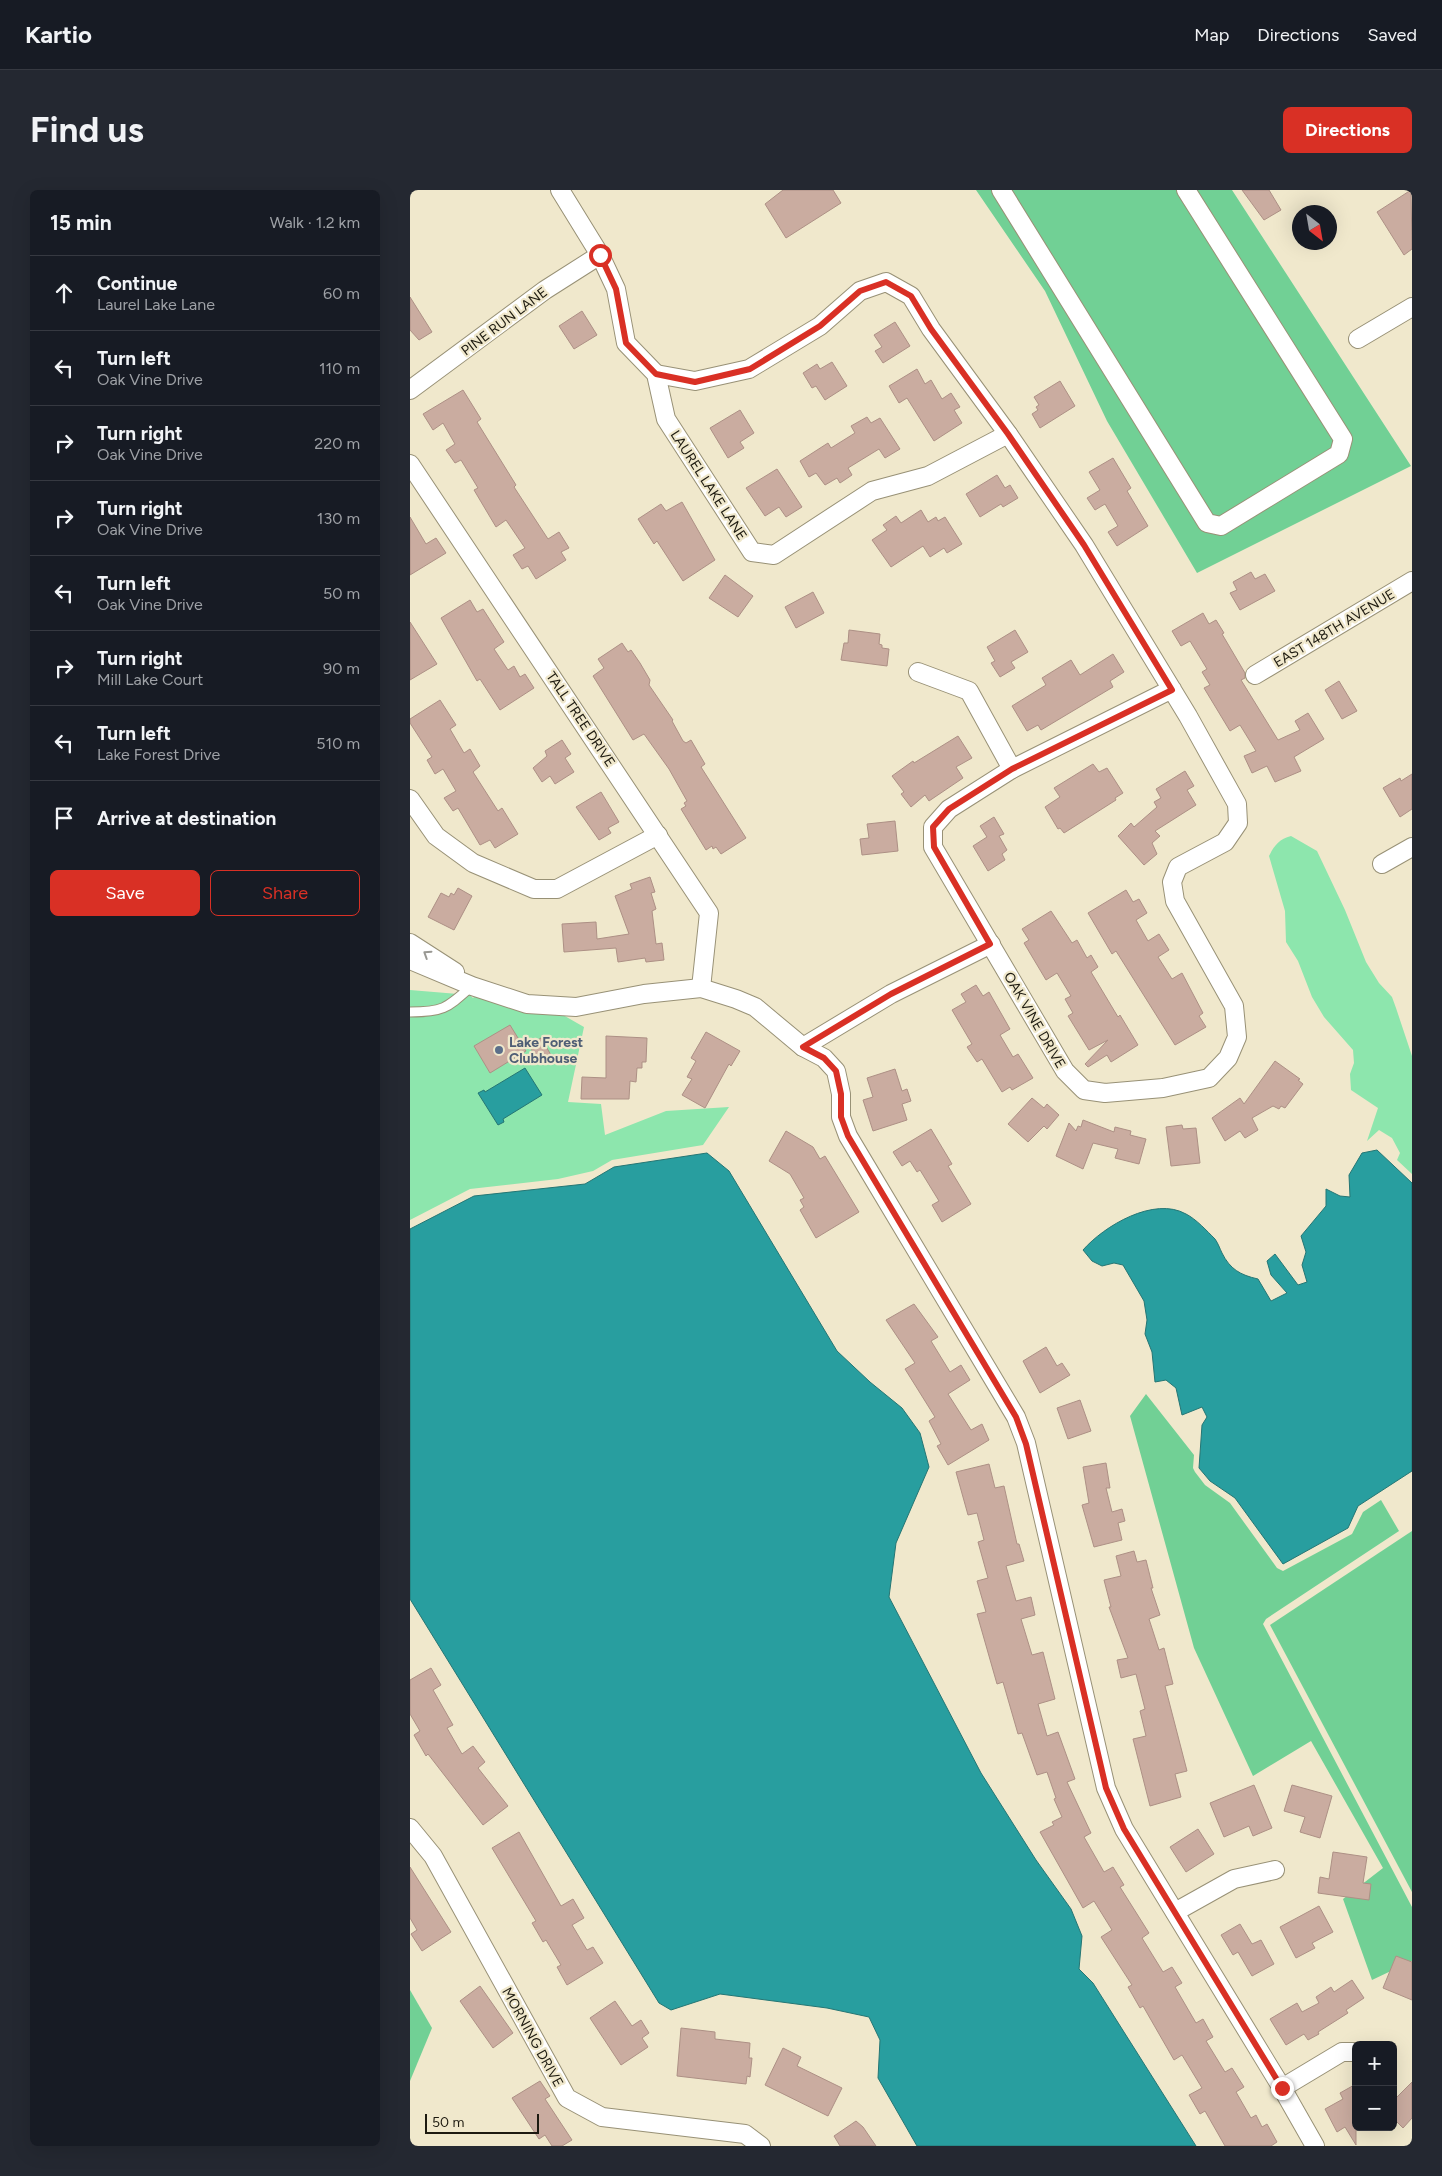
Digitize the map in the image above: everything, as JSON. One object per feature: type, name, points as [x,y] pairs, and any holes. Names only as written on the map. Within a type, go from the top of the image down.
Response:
[{"type":"street","points":[[560,190],[600,255],[616,289],[626,343],[656,374]]},
{"type":"street","points":[[1001,190],[1207,523],[1221,526],[1339,454],[1343,440],[1186,190]]},
{"type":"street","name":"PINE RUN LANE","points":[[410,390],[545,290],[600,255]]},
{"type":"street","name":"OAK VINE DRIVE","points":[[656,374],[695,382],[750,369],[820,326],[860,291],[886,282],[911,296],[931,329],[1008,434],[1084,545],[1172,690],[1237,804],[1238,823],[1224,842],[1178,867],[1172,882],[1175,901],[1234,1006],[1237,1037],[1228,1058],[1209,1078],[1163,1088],[1104,1093],[1084,1090],[1065,1072],[934,847],[933,827],[949,809],[1012,769],[1172,690]]},
{"type":"street","points":[[1358,338],[1412,307]]},
{"type":"street","name":"LAUREL LAKE LANE","points":[[656,374],[666,419],[752,552],[774,555],[872,492],[928,476],[1008,434]]},
{"type":"street","name":"TALL TREE DRIVE","points":[[410,464],[709,913],[701,988]]},
{"type":"street","name":"EAST 148TH AVENUE","points":[[1255,675],[1412,581]]},
{"type":"street","points":[[918,672],[969,691],[1012,769]]},
{"type":"street","points":[[410,799],[436,836],[473,863],[534,889],[557,890],[658,835]]},
{"type":"street","points":[[1382,864],[1412,847]]},
{"type":"street","points":[[410,942],[464,978],[472,986]]},
{"type":"street","points":[[803,1047],[891,994],[990,944]]},
{"type":"street","points":[[410,960],[472,986],[527,1004],[576,1007],[644,994],[701,988],[755,1007],[803,1047],[824,1058],[836,1071],[841,1094],[841,1117],[848,1136],[1016,1417],[1026,1444],[1106,1788],[1124,1829],[1282,2088],[1315,2146]]},
{"type":"street","name":"MORNING DRIVE","points":[[410,1828],[433,1856],[567,2098],[602,2117],[745,2134],[761,2146]]},
{"type":"street","points":[[1174,1912],[1234,1879],[1275,1870]]},
{"type":"street","points":[[1282,2088],[1342,2052],[1352,2052]]},
{"type":"lane","points":[[410,1012],[434,1012],[447,1008],[472,986]]},
{"type":"green space","points":[[976,190],[1232,190],[1411,466],[1197,573],[1107,421],[1045,291]]},
{"type":"green space","points":[[1291,836],[1317,851],[1345,910],[1366,962],[1379,983],[1392,997],[1396,1008],[1412,1056],[1412,1174],[1397,1160],[1400,1153],[1392,1138],[1379,1130],[1367,1141],[1378,1108],[1351,1090],[1350,1074],[1354,1063],[1353,1050],[1324,1017],[1312,997],[1298,961],[1286,942],[1285,911],[1269,856],[1277,843]]},
{"type":"green space","points":[[410,990],[470,995],[473,998],[475,996],[563,1015],[584,1027],[568,1102],[601,1104],[605,1135],[666,1111],[729,1107],[703,1145],[612,1160],[593,1171],[558,1179],[470,1189],[410,1220]]},
{"type":"green space","points":[[1146,1394],[1194,1455],[1193,1468],[1195,1472],[1205,1485],[1230,1503],[1277,1568],[1283,1571],[1352,1534],[1363,1512],[1381,1500],[1399,1531],[1266,1619],[1263,1624],[1412,1907],[1412,1961],[1372,1980],[1343,1899],[1383,1868],[1311,1741],[1253,1776],[1194,1648],[1130,1416]]},
{"type":"green space","points":[[1412,1531],[1412,1892],[1270,1625]]},
{"type":"green space","points":[[410,1990],[432,2028],[410,2081]]},
{"type":"water","points":[[525,1068],[542,1095],[503,1119],[504,1122],[498,1125],[478,1093],[484,1090],[485,1092]]},
{"type":"water","points":[[1377,1150],[1412,1183],[1412,1471],[1358,1506],[1348,1528],[1283,1564],[1235,1498],[1210,1481],[1199,1468],[1202,1425],[1207,1417],[1202,1407],[1182,1415],[1176,1388],[1166,1380],[1155,1382],[1152,1352],[1145,1334],[1147,1320],[1144,1301],[1123,1265],[1114,1263],[1102,1266],[1092,1261],[1083,1250],[1103,1232],[1130,1216],[1145,1211],[1173,1209],[1186,1214],[1201,1225],[1215,1239],[1228,1263],[1246,1276],[1258,1279],[1271,1301],[1287,1293],[1271,1275],[1267,1261],[1275,1254],[1298,1285],[1307,1282],[1302,1265],[1306,1252],[1301,1236],[1326,1206],[1326,1189],[1340,1196],[1350,1197],[1349,1175],[1362,1153]]},
{"type":"water","points":[[707,1153],[729,1171],[837,1351],[870,1382],[902,1408],[920,1433],[929,1467],[896,1543],[889,1597],[981,1773],[1036,1860],[1071,1909],[1082,1936],[1079,1969],[1093,1983],[1196,2146],[917,2146],[878,2078],[880,2040],[869,2017],[827,2008],[720,1994],[671,2010],[659,2003],[410,1599],[410,1229],[474,1196],[585,1184],[614,1167]]},
{"type":"building","points":[[783,190],[833,190],[841,203],[786,238],[765,204]]},
{"type":"building","points":[[1242,190],[1269,190],[1281,210],[1264,220]]},
{"type":"building","points":[[1411,190],[1412,249],[1404,255],[1377,212]]},
{"type":"building","points":[[410,297],[432,332],[419,340],[410,330]]},
{"type":"building","points":[[582,311],[597,335],[574,349],[559,326]]},
{"type":"building","points":[[895,322],[910,346],[883,363],[875,351],[882,347],[874,335]]},
{"type":"building","points":[[832,362],[847,386],[825,400],[816,386],[812,388],[803,373],[817,364],[820,369]]},
{"type":"building","points":[[917,369],[925,384],[931,380],[942,399],[951,393],[960,407],[954,410],[962,423],[934,441],[907,398],[899,403],[889,386]]},
{"type":"building","points":[[1060,381],[1075,406],[1040,428],[1032,414],[1038,410],[1036,407],[1039,405],[1034,397]]},
{"type":"building","points":[[463,390],[481,419],[477,422],[516,485],[514,487],[548,539],[559,532],[569,548],[561,552],[566,560],[536,579],[528,566],[522,569],[513,555],[525,548],[506,520],[496,527],[474,490],[478,488],[461,460],[455,463],[446,450],[455,444],[443,423],[433,430],[423,414]]},
{"type":"building","points":[[740,410],[754,433],[740,442],[744,448],[728,458],[710,428]]},
{"type":"building","points":[[867,417],[871,423],[880,418],[900,449],[885,458],[879,449],[848,468],[852,475],[840,483],[837,478],[825,485],[816,473],[809,477],[800,461],[828,443],[831,448],[855,433],[851,426]]},
{"type":"building","points":[[1113,458],[1131,488],[1127,491],[1148,526],[1117,546],[1108,532],[1118,526],[1105,504],[1095,510],[1087,498],[1100,490],[1089,472]]},
{"type":"building","points":[[777,469],[802,507],[786,517],[779,507],[765,516],[746,488]]},
{"type":"building","points":[[997,475],[1005,488],[1010,485],[1018,498],[1003,507],[1001,504],[980,517],[966,494]]},
{"type":"building","points":[[682,502],[715,560],[683,581],[657,541],[654,544],[638,519],[661,504],[666,511]]},
{"type":"building","points":[[921,510],[928,522],[936,517],[938,521],[945,517],[962,544],[947,553],[944,548],[930,557],[923,546],[891,567],[872,540],[887,530],[883,525],[896,516],[901,523]]},
{"type":"building","points":[[410,517],[426,544],[436,538],[446,553],[410,575]]},
{"type":"building","points":[[1251,572],[1255,579],[1265,574],[1275,591],[1240,610],[1230,593],[1237,590],[1233,582]]},
{"type":"building","points":[[725,575],[753,596],[738,617],[709,598]]},
{"type":"building","points":[[813,592],[824,613],[796,628],[785,607]]},
{"type":"building","points":[[470,600],[477,612],[483,609],[504,642],[494,649],[508,670],[514,666],[520,677],[525,674],[534,688],[500,710],[480,679],[477,681],[441,618]]},
{"type":"building","points":[[1203,613],[1209,624],[1216,620],[1224,633],[1222,634],[1245,673],[1245,678],[1241,680],[1278,740],[1300,730],[1295,721],[1308,713],[1324,739],[1294,757],[1301,771],[1275,782],[1267,766],[1252,773],[1244,756],[1256,751],[1240,725],[1230,731],[1204,688],[1210,685],[1202,672],[1207,669],[1190,641],[1181,646],[1172,631]]},
{"type":"building","points":[[410,622],[437,664],[410,680]]},
{"type":"building","points":[[849,630],[880,634],[879,644],[882,645],[882,648],[889,649],[887,666],[841,660],[844,643],[848,643]]},
{"type":"building","points":[[1015,630],[1028,652],[1011,662],[1015,668],[1000,677],[991,663],[995,661],[987,647]]},
{"type":"building","points":[[622,643],[628,652],[631,650],[640,663],[650,680],[649,685],[673,720],[683,741],[686,743],[691,740],[705,764],[701,767],[746,838],[721,854],[716,847],[713,849],[712,846],[706,850],[681,809],[686,806],[684,803],[687,801],[669,769],[644,734],[633,740],[593,676],[604,668],[598,659]]},
{"type":"building","points":[[1113,654],[1124,672],[1110,681],[1113,687],[1041,730],[1038,725],[1027,731],[1012,706],[1046,685],[1042,678],[1071,660],[1080,675]]},
{"type":"building","points":[[1339,681],[1357,711],[1342,719],[1325,690]]},
{"type":"building","points":[[440,700],[456,725],[450,729],[464,753],[470,749],[480,766],[473,772],[498,811],[502,808],[518,834],[495,848],[490,840],[480,845],[458,808],[453,811],[444,798],[456,791],[443,769],[435,774],[427,760],[432,757],[410,723],[410,719]]},
{"type":"building","points":[[958,736],[972,758],[956,767],[963,778],[929,801],[925,795],[911,807],[901,794],[904,792],[892,776],[913,761],[914,763]]},
{"type":"building","points":[[562,740],[571,754],[565,758],[574,772],[555,784],[550,776],[542,782],[533,768],[547,756],[545,751]]},
{"type":"building","points":[[1093,764],[1099,772],[1107,768],[1123,793],[1115,798],[1116,800],[1064,833],[1060,828],[1058,829],[1045,807],[1060,797],[1054,788]]},
{"type":"building","points":[[1185,771],[1194,786],[1187,790],[1196,805],[1155,831],[1160,836],[1152,843],[1157,854],[1144,865],[1118,836],[1131,823],[1134,827],[1157,807],[1154,802],[1161,798],[1156,789]]},
{"type":"building","points":[[1412,774],[1412,809],[1400,817],[1383,788],[1400,778],[1401,781]]},
{"type":"building","points":[[601,792],[619,822],[608,828],[611,833],[599,840],[576,807]]},
{"type":"building","points":[[994,817],[1004,834],[999,836],[1007,850],[1002,854],[1005,860],[988,871],[973,846],[987,837],[980,826]]},
{"type":"building","points":[[895,821],[898,851],[862,855],[860,839],[869,838],[867,824]]},
{"type":"building","points":[[650,877],[655,892],[651,893],[656,909],[652,911],[656,944],[662,943],[664,960],[646,962],[645,958],[618,962],[616,948],[564,952],[562,924],[596,922],[597,939],[629,934],[615,896],[632,889],[630,884]]},
{"type":"building","points":[[458,888],[472,896],[454,930],[428,917],[441,893],[449,897],[451,893],[454,895]]},
{"type":"building","points":[[1126,890],[1133,902],[1139,899],[1147,913],[1136,920],[1148,941],[1159,934],[1169,950],[1158,957],[1172,979],[1182,973],[1203,1013],[1199,1016],[1206,1027],[1175,1045],[1116,951],[1112,954],[1088,913]]},
{"type":"building","points":[[1051,911],[1072,943],[1077,940],[1087,958],[1091,955],[1098,967],[1091,972],[1118,1017],[1120,1015],[1138,1045],[1111,1062],[1107,1055],[1088,1067],[1085,1064],[1108,1040],[1089,1050],[1068,1016],[1073,1013],[1065,999],[1071,996],[1057,973],[1046,980],[1024,943],[1029,940],[1022,929]]},
{"type":"building","points":[[976,985],[983,996],[989,992],[1010,1029],[1000,1035],[1013,1057],[1018,1054],[1033,1078],[1012,1090],[1010,1087],[1002,1092],[982,1059],[977,1062],[967,1047],[972,1044],[952,1010],[966,1002],[961,994]]},
{"type":"building","name":"Lake Forest Clubhouse","points":[[510,1025],[526,1051],[490,1073],[474,1046]]},
{"type":"building","points":[[706,1032],[740,1051],[731,1066],[729,1064],[705,1108],[682,1095],[692,1079],[687,1077],[696,1061],[691,1058]]},
{"type":"building","points":[[606,1036],[647,1038],[646,1062],[642,1062],[642,1068],[637,1068],[636,1082],[630,1081],[629,1099],[581,1099],[582,1077],[606,1078]]},
{"type":"building","points":[[541,1038],[551,1055],[538,1062],[529,1045]]},
{"type":"building","points":[[1275,1061],[1300,1079],[1298,1080],[1303,1084],[1285,1108],[1281,1106],[1279,1109],[1273,1106],[1252,1118],[1258,1130],[1245,1138],[1240,1131],[1225,1141],[1212,1118],[1240,1098],[1244,1104]]},
{"type":"building","points":[[895,1069],[902,1091],[907,1089],[911,1101],[902,1104],[907,1120],[873,1131],[863,1100],[873,1097],[867,1078]]},
{"type":"building","points":[[1032,1098],[1044,1108],[1047,1104],[1059,1115],[1047,1129],[1044,1126],[1028,1142],[1008,1124]]},
{"type":"building","points":[[1083,1120],[1114,1132],[1115,1127],[1131,1131],[1130,1135],[1146,1139],[1139,1164],[1115,1158],[1118,1149],[1093,1143],[1083,1169],[1056,1156],[1069,1123],[1076,1131],[1078,1126],[1081,1127]]},
{"type":"building","points":[[1182,1125],[1183,1129],[1196,1128],[1200,1163],[1171,1166],[1166,1127]]},
{"type":"building","points":[[931,1129],[952,1164],[948,1166],[971,1204],[942,1222],[932,1205],[939,1201],[920,1170],[917,1172],[910,1161],[902,1166],[893,1152]]},
{"type":"building","points":[[786,1131],[813,1147],[820,1159],[825,1156],[859,1212],[816,1238],[800,1210],[804,1207],[800,1200],[804,1198],[790,1174],[769,1161]]},
{"type":"building","points":[[914,1304],[938,1337],[931,1341],[950,1372],[961,1365],[970,1380],[948,1394],[971,1430],[982,1424],[989,1440],[948,1465],[937,1446],[941,1444],[929,1421],[935,1417],[905,1369],[915,1363],[886,1320]]},
{"type":"building","points":[[1046,1347],[1057,1366],[1062,1363],[1070,1375],[1040,1393],[1023,1361]]},
{"type":"building","points":[[1080,1400],[1091,1431],[1068,1439],[1057,1408]]},
{"type":"building","points":[[1106,1463],[1110,1488],[1106,1488],[1112,1512],[1122,1509],[1125,1521],[1118,1523],[1122,1540],[1094,1547],[1082,1505],[1089,1503],[1083,1467]]},
{"type":"building","points":[[989,1464],[995,1488],[1004,1486],[1017,1544],[1019,1544],[1024,1561],[1006,1566],[1016,1601],[1031,1597],[1035,1615],[1021,1619],[1032,1655],[1043,1652],[1055,1699],[1038,1704],[1047,1736],[1058,1732],[1075,1779],[1067,1782],[1091,1833],[1084,1837],[1104,1872],[1113,1867],[1124,1885],[1120,1887],[1149,1933],[1142,1938],[1163,1972],[1172,1967],[1182,1983],[1175,1987],[1196,2023],[1203,2019],[1213,2037],[1206,2041],[1225,2072],[1232,2068],[1244,2087],[1236,2092],[1251,2118],[1256,2115],[1262,2127],[1267,2124],[1277,2142],[1271,2146],[1225,2146],[1205,2111],[1200,2114],[1189,2095],[1202,2088],[1182,2055],[1174,2060],[1143,2006],[1140,2008],[1128,1987],[1132,1985],[1101,1937],[1112,1930],[1094,1901],[1083,1908],[1040,1832],[1054,1825],[1052,1822],[1062,1817],[1054,1799],[1056,1798],[1047,1772],[1037,1775],[1022,1733],[1018,1734],[1003,1682],[997,1684],[977,1614],[986,1612],[977,1581],[988,1578],[978,1542],[984,1540],[977,1513],[968,1515],[956,1472]]},
{"type":"building","points":[[1134,1551],[1137,1562],[1146,1560],[1153,1588],[1151,1588],[1160,1615],[1149,1619],[1159,1650],[1164,1648],[1173,1684],[1165,1686],[1187,1771],[1175,1774],[1181,1797],[1150,1806],[1133,1739],[1146,1736],[1140,1711],[1145,1709],[1136,1674],[1121,1678],[1117,1660],[1128,1658],[1109,1607],[1111,1607],[1104,1580],[1121,1576],[1116,1556]]},
{"type":"building","points":[[431,1668],[441,1685],[433,1690],[453,1725],[447,1728],[462,1754],[473,1746],[485,1762],[478,1768],[508,1806],[483,1825],[428,1754],[426,1756],[414,1735],[420,1731],[410,1714],[410,1680]]},
{"type":"building","points":[[1254,1785],[1272,1828],[1253,1836],[1249,1826],[1224,1837],[1210,1803]]},
{"type":"building","points":[[1292,1785],[1332,1796],[1320,1838],[1300,1832],[1305,1817],[1284,1811]]},
{"type":"building","points":[[1198,1829],[1214,1854],[1186,1872],[1170,1847]]},
{"type":"building","points":[[519,1832],[561,1906],[573,1899],[584,1918],[572,1925],[587,1950],[593,1947],[603,1963],[567,1985],[557,1967],[561,1965],[546,1940],[543,1942],[532,1923],[536,1921],[492,1848]]},
{"type":"building","points":[[1333,1852],[1367,1857],[1363,1883],[1371,1884],[1369,1900],[1318,1893],[1320,1877],[1329,1879]]},
{"type":"building","points":[[410,1867],[451,1932],[422,1951],[411,1934],[417,1930],[410,1918]]},
{"type":"building","points":[[1319,1906],[1333,1932],[1312,1943],[1315,1948],[1296,1958],[1280,1927]]},
{"type":"building","points":[[1240,1924],[1252,1944],[1261,1940],[1274,1964],[1252,1976],[1238,1952],[1233,1955],[1221,1935]]},
{"type":"building","points":[[1396,1956],[1412,1962],[1412,2000],[1383,1988]]},
{"type":"building","points":[[1352,1980],[1364,1998],[1346,2010],[1348,2013],[1318,2032],[1319,2034],[1308,2040],[1304,2034],[1286,2045],[1270,2019],[1297,2003],[1302,2012],[1319,2003],[1316,1997],[1331,1987],[1334,1992]]},
{"type":"building","points":[[480,1986],[513,2033],[493,2048],[460,2001]]},
{"type":"building","points":[[615,2001],[632,2026],[641,2020],[649,2033],[642,2038],[648,2047],[621,2065],[590,2018]]},
{"type":"building","points":[[681,2028],[715,2032],[715,2039],[750,2043],[749,2058],[752,2058],[750,2077],[747,2076],[746,2084],[677,2076]]},
{"type":"building","points":[[783,2048],[801,2057],[797,2066],[842,2088],[828,2116],[765,2085]]},
{"type":"building","points":[[540,2081],[550,2096],[545,2099],[572,2140],[562,2146],[552,2146],[545,2135],[539,2139],[512,2098]]},
{"type":"building","points":[[1412,2082],[1412,2118],[1403,2128],[1397,2122],[1397,2097]]},
{"type":"building","points":[[1352,2086],[1352,2131],[1356,2131],[1356,2145],[1345,2127],[1337,2132],[1325,2109],[1343,2099],[1340,2093]]},
{"type":"building","points":[[856,2121],[863,2127],[876,2146],[840,2146],[834,2136]]},
{"type":"place","name":"Lake Forest Clubhouse","points":[[499,1050]]},
{"type":"route","points":[[600,255],[616,289],[626,343],[656,374],[695,382],[750,369],[820,326],[860,291],[886,282],[911,296],[931,329],[1008,434],[1084,545],[1172,690],[1012,769],[949,809],[933,827],[934,847],[990,944],[891,994],[803,1047],[824,1058],[836,1071],[841,1094],[841,1117],[848,1136],[1016,1417],[1026,1444],[1106,1788],[1124,1829],[1282,2088]]}]
